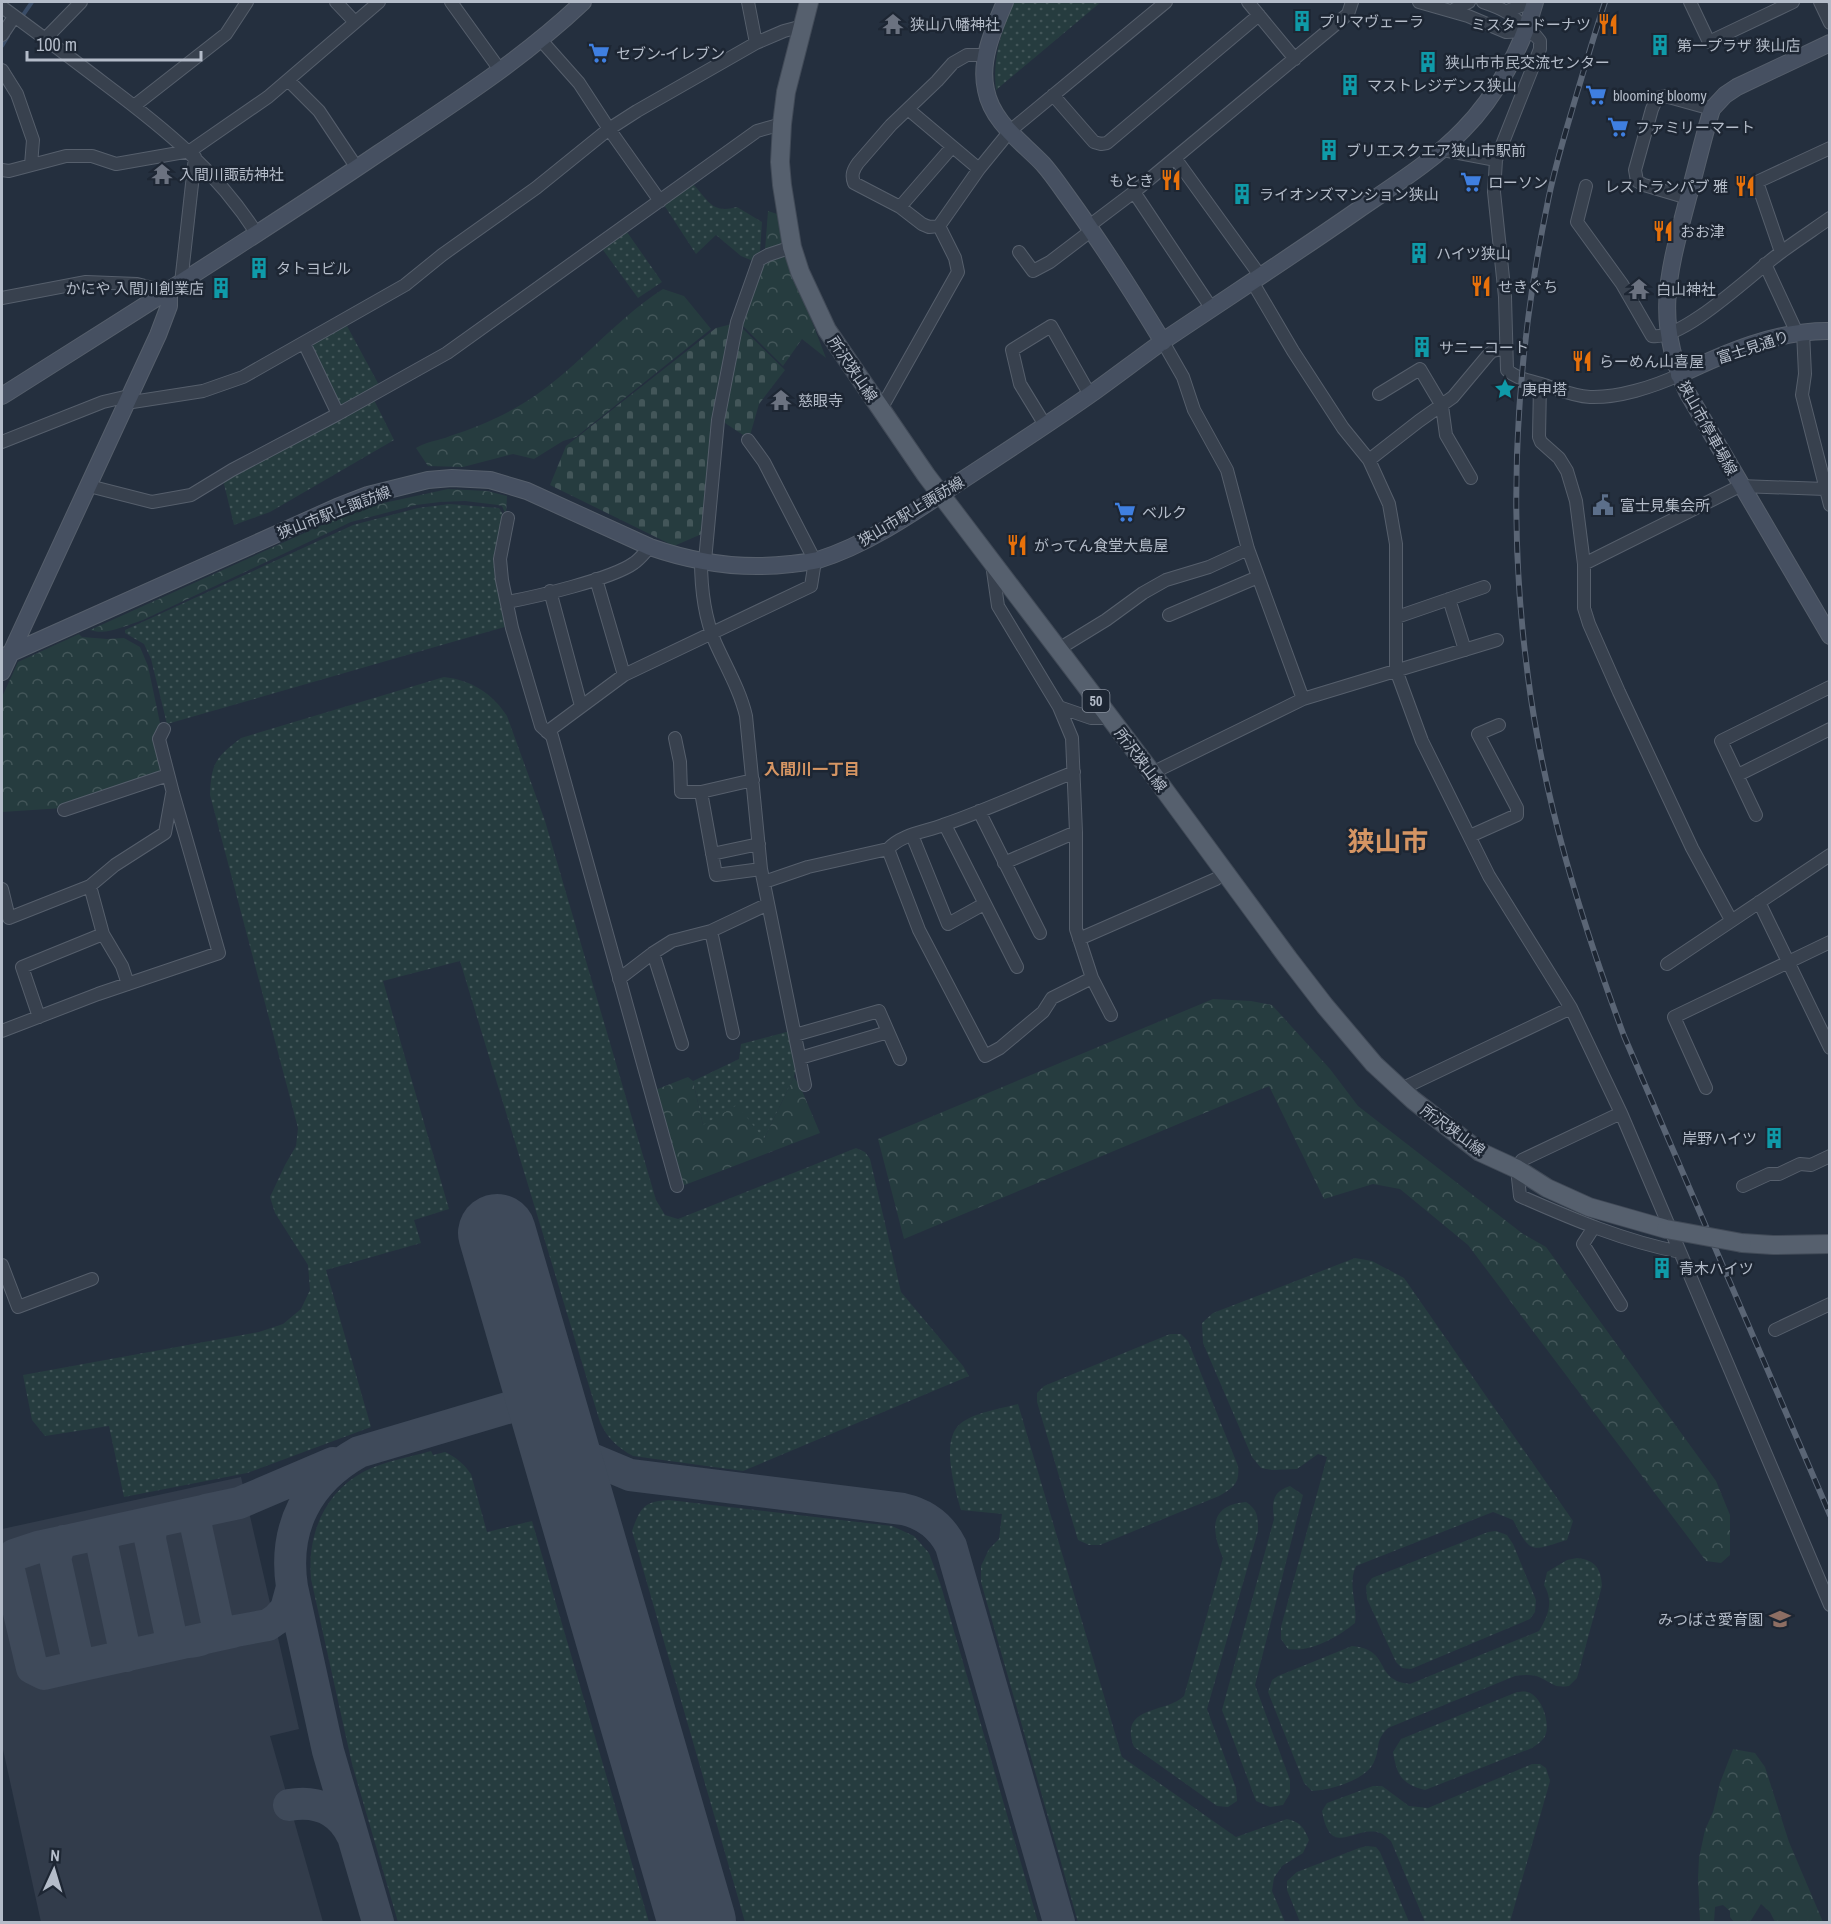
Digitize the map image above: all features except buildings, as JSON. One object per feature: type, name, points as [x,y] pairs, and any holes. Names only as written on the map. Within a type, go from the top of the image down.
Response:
[{"type":"main road","name":"所沢狭山線","points":[[809,2],[786,92],[780,162],[792,247],[800,272],[827,330],[940,495],[1152,773],[1325,1006],[1374,1064],[1401,1089],[1480,1152],[1517,1169],[1547,1188],[1589,1207],[1665,1229],[1773,1245],[1830,1244]]},
{"type":"street","points":[[45,39],[81,2]]},
{"type":"street","points":[[134,106],[226,34],[247,2]]},
{"type":"street","points":[[336,2],[355,21]]},
{"type":"street","points":[[2,170],[9,171],[66,156],[92,156],[117,164],[193,154],[268,97],[379,2]]},
{"type":"street","points":[[451,2],[500,70]]},
{"type":"street","points":[[2,396],[175,288],[357,168],[500,70],[583,2]]},
{"type":"street","points":[[748,2],[756,43]]},
{"type":"street","points":[[1005,2],[986,55],[984,76],[993,112],[1045,166],[1090,228],[1183,376],[1194,410],[1227,470],[1248,549],[1303,699]]},
{"type":"street","points":[[986,55],[967,55],[958,59],[909,110],[891,124],[858,163],[853,170],[854,183],[900,207],[922,224],[929,227],[939,226],[979,169],[1010,131],[1166,2]]},
{"type":"street","points":[[1248,2],[1295,59]]},
{"type":"street","points":[[1019,252],[1033,272],[1050,262],[1348,14],[1352,2]]},
{"type":"street","points":[[1419,2],[1451,11],[1506,32],[1525,31],[1536,36],[1540,41],[1540,49],[1496,160],[1494,192],[1502,260],[1507,370],[1515,376],[1572,394],[1606,396],[1679,375]]},
{"type":"street","points":[[1451,11],[1469,2]]},
{"type":"street","points":[[1483,2],[1508,11],[1520,22],[1525,31]]},
{"type":"street","points":[[1508,11],[1534,2]]},
{"type":"street","name":"狭山市駅上諏訪線","points":[[6,654],[337,507],[368,495],[428,480],[472,478],[508,484],[650,547],[703,561],[761,567],[815,561],[849,548],[879,534],[1090,395],[1163,342],[1257,280],[1443,150],[1478,114],[1513,57],[1525,31],[1534,2]]},
{"type":"street","points":[[1690,2],[1708,42],[1793,2]]},
{"type":"street","points":[[1820,2],[1830,23]]},
{"type":"street","points":[[2,7],[134,106],[193,154],[233,198],[257,234]]},
{"type":"street","points":[[1053,95],[1094,142],[1107,143],[1259,15]]},
{"type":"street","points":[[2,34],[18,19]]},
{"type":"street","points":[[2,442],[103,402],[203,391],[243,377],[405,285],[442,255],[536,188],[609,129],[637,111],[756,43],[803,26]]},
{"type":"street","points":[[1506,32],[1513,57]]},
{"type":"street","points":[[540,39],[579,83],[660,201]]},
{"type":"street","points":[[1688,198],[1637,181],[1635,170],[1637,161],[1657,98],[1665,96],[1712,109],[1725,95],[1737,87],[1830,43]]},
{"type":"street","points":[[2,70],[17,94],[33,140],[31,165]]},
{"type":"street","points":[[288,80],[319,111],[357,168]]},
{"type":"street","name":"狭山市停車場線","points":[[1712,109],[1670,270],[1667,293],[1668,334],[1672,357],[1679,375],[1740,486],[1830,636]]},
{"type":"street","points":[[909,110],[979,169]]},
{"type":"street","points":[[89,486],[152,502],[191,495],[232,470],[447,353],[757,131],[782,124]]},
{"type":"street","points":[[900,207],[952,147]]},
{"type":"street","points":[[1782,252],[1757,182],[1830,148]]},
{"type":"street","points":[[1443,150],[1496,160]]},
{"type":"street","points":[[2,672],[6,654],[89,486],[165,318],[175,288],[193,154]]},
{"type":"street","points":[[1175,158],[1257,280],[1293,351],[1337,419],[1369,460],[1389,504],[1396,544],[1396,670],[1422,741],[1489,876],[1571,1008],[1621,1113],[1830,1605]]},
{"type":"street","points":[[1586,186],[1577,222],[1622,284],[1653,336],[1658,337],[1700,317],[1765,264],[1830,218]]},
{"type":"street","points":[[1134,192],[1212,309]]},
{"type":"street","points":[[881,410],[958,272],[955,258],[939,226]]},
{"type":"street","points":[[792,247],[759,260],[737,322],[718,420],[702,591],[711,632],[743,702],[761,869],[805,1085]]},
{"type":"street","points":[[1765,264],[1800,333],[1805,374],[1802,395],[1830,505]]},
{"type":"street","points":[[2,298],[86,282],[175,288]]},
{"type":"street","points":[[1045,425],[1020,384],[1012,350],[1051,326],[1090,395]]},
{"type":"street","name":"富士見通り","points":[[1679,375],[1761,341],[1800,333],[1830,331]]},
{"type":"street","points":[[304,343],[338,414]]},
{"type":"street","points":[[1369,460],[1453,397],[1489,354],[1507,348]]},
{"type":"street","points":[[1379,394],[1420,369],[1442,406],[1446,435],[1471,478]]},
{"type":"street","points":[[1540,384],[1539,437],[1567,471],[1576,501],[1584,564],[1584,608],[1589,624],[1692,848],[1731,920]]},
{"type":"street","points":[[547,732],[624,675],[811,586],[815,561],[764,462],[748,440]]},
{"type":"street","points":[[1584,564],[1740,486],[1825,489]]},
{"type":"street","points":[[508,518],[500,559],[512,628],[541,726],[552,736],[677,1186]]},
{"type":"street","points":[[507,602],[596,579],[633,564],[650,547]]},
{"type":"street","points":[[1057,650],[1166,580],[1209,567],[1248,549]]},
{"type":"street","points":[[992,563],[998,606],[1059,707],[1072,738],[1076,832],[1076,929],[1092,978],[1111,1015]]},
{"type":"street","points":[[1168,615],[1258,577]]},
{"type":"street","points":[[596,579],[624,675]]},
{"type":"street","points":[[1397,617],[1484,587]]},
{"type":"street","points":[[550,591],[581,706]]},
{"type":"street","points":[[1449,599],[1465,650]]},
{"type":"street","points":[[1152,773],[1303,699],[1497,640]]},
{"type":"street","points":[[1756,815],[1721,741],[1830,687]]},
{"type":"street","points":[[1059,707],[1091,718],[1109,718]]},
{"type":"street","points":[[1470,836],[1517,815],[1517,808],[1479,734],[1499,725]]},
{"type":"street","points":[[2,1032],[219,952],[172,793],[159,739],[164,729]]},
{"type":"street","points":[[1738,775],[1830,729]]},
{"type":"street","points":[[675,738],[680,762],[681,792],[701,792],[753,780]]},
{"type":"street","points":[[764,882],[808,867],[888,849],[893,843],[912,835],[945,825],[1074,772]]},
{"type":"street","points":[[64,810],[168,775]]},
{"type":"street","points":[[701,792],[716,875],[761,869]]},
{"type":"street","points":[[2,889],[9,918],[90,886],[115,865],[165,833],[172,793]]},
{"type":"street","points":[[979,811],[1040,933]]},
{"type":"street","points":[[945,825],[1017,968]]},
{"type":"street","points":[[1004,863],[1076,832]]},
{"type":"street","points":[[912,835],[948,924],[984,904]]},
{"type":"street","points":[[712,854],[759,844]]},
{"type":"street","points":[[888,849],[919,930],[985,1056],[1000,1048],[1043,1012],[1052,998],[1092,978]]},
{"type":"street","points":[[1667,964],[1830,855]]},
{"type":"street","points":[[1079,939],[1216,879],[1224,872]]},
{"type":"street","points":[[90,886],[103,934],[122,966],[128,984]]},
{"type":"street","points":[[1760,902],[1830,1048]]},
{"type":"street","points":[[620,979],[672,941],[711,931],[768,904]]},
{"type":"street","points":[[711,931],[733,1033]]},
{"type":"street","points":[[39,1017],[22,967],[103,934]]},
{"type":"street","points":[[1706,1088],[1674,1017],[1830,942]]},
{"type":"street","points":[[653,953],[682,1044]]},
{"type":"street","points":[[1401,1089],[1571,1008]]},
{"type":"street","points":[[795,1035],[879,1011],[900,1059]]},
{"type":"street","points":[[800,1059],[888,1032]]},
{"type":"street","points":[[1621,1113],[1522,1160],[1517,1169],[1520,1196],[1594,1227],[1655,1247],[1680,1252]]},
{"type":"street","points":[[1743,1186],[1769,1174],[1779,1174],[1800,1164],[1811,1165],[1830,1156]]},
{"type":"street","points":[[1594,1227],[1583,1244],[1621,1305]]},
{"type":"street","points":[[2,1265],[18,1307],[92,1279]]},
{"type":"street","points":[[1775,1330],[1830,1304]]},
{"type":"shaded area","points":[[241,1477],[299,1729],[270,1736],[323,1922],[41,1922],[2,1745],[2,1529]]},
{"type":"green space","points":[[1012,2],[1101,2],[996,90],[997,56]]},
{"type":"green space","points":[[693,184],[707,201],[716,207],[729,209],[737,207],[762,222],[760,253],[753,261],[741,256],[716,235],[696,254],[664,205]]},
{"type":"green space","points":[[768,211],[777,214],[784,246],[768,251],[765,250]]},
{"type":"green space","points":[[627,232],[662,282],[638,298],[603,250]]},
{"type":"green space","points":[[786,254],[826,358],[802,339],[783,366],[739,322],[761,262]]},
{"type":"green space","points":[[663,289],[684,296],[711,329],[576,437],[563,441],[534,459],[513,454],[463,467],[428,466],[416,448],[476,427],[517,407],[556,380],[626,317]]},
{"type":"green space","points":[[736,323],[704,533],[674,546],[550,485],[566,446],[716,328]]},
{"type":"green space","points":[[738,324],[785,370],[759,404],[749,439],[719,419]]},
{"type":"green space","points":[[347,326],[379,385],[344,406],[339,403],[312,350],[313,344]]},
{"type":"green space","points":[[373,398],[394,440],[270,512],[234,525],[223,480]]},
{"type":"green space","points":[[448,489],[487,491],[507,496],[506,515],[502,506],[498,505],[465,501],[440,502],[416,505],[351,522],[143,620],[110,631],[90,630],[342,516],[379,504]]},
{"type":"green space","points":[[450,504],[499,508],[504,516],[496,554],[508,626],[167,724],[151,659],[144,644],[125,633],[125,630],[353,525],[418,508]]},
{"type":"green space","points":[[79,634],[82,637],[124,638],[140,647],[148,666],[160,723],[161,773],[63,808],[2,812],[2,697],[18,662]]},
{"type":"green space","points":[[444,677],[463,681],[480,689],[495,701],[507,716],[545,821],[656,1200],[665,1215],[678,1219],[856,1148],[865,1152],[870,1159],[901,1292],[969,1376],[743,1471],[633,1456],[618,1446],[600,1422],[460,961],[383,981],[449,1209],[414,1220],[421,1243],[326,1270],[371,1427],[247,1473],[124,1497],[109,1426],[45,1436],[32,1420],[23,1375],[259,1332],[283,1324],[301,1309],[310,1290],[308,1265],[275,1213],[270,1197],[296,1146],[298,1128],[210,795],[216,762],[241,738]]},
{"type":"green space","points":[[1213,999],[1251,1001],[1272,1005],[1330,1069],[1358,1106],[1523,1234],[1546,1247],[1716,1481],[1730,1515],[1730,1555],[1721,1563],[1706,1561],[1468,1245],[1400,1189],[1373,1184],[1324,1199],[1269,1086],[904,1239],[878,1139]]},
{"type":"green space","points":[[790,1031],[796,1066],[794,1077],[764,1139],[703,1125],[693,1081],[739,1059],[741,1044]]},
{"type":"green space","points":[[688,1077],[693,1081],[703,1125],[737,1105],[764,1139],[794,1077],[820,1133],[682,1186],[655,1090]]},
{"type":"green space","points":[[1355,1258],[1372,1261],[1404,1278],[1573,1521],[1567,1540],[1539,1548],[1529,1545],[1513,1520],[1493,1512],[1356,1566],[1352,1581],[1355,1623],[1323,1643],[1305,1649],[1288,1649],[1281,1639],[1281,1627],[1327,1457],[1318,1454],[1297,1469],[1261,1468],[1252,1457],[1203,1343],[1202,1323],[1213,1313]]},
{"type":"green space","points":[[1170,1334],[1181,1334],[1188,1341],[1238,1466],[1237,1481],[1232,1488],[1219,1496],[1100,1545],[1089,1545],[1078,1540],[1037,1402],[1037,1393],[1044,1386]]},
{"type":"green space","points":[[1018,1404],[1122,1757],[1236,1837],[1287,1819],[1301,1826],[1309,1840],[1303,1853],[1282,1866],[1274,1878],[1272,1891],[1285,1922],[1078,1922],[981,1582],[981,1566],[989,1549],[999,1539],[1002,1514],[961,1510],[951,1465],[951,1442],[960,1424],[980,1414]]},
{"type":"green space","points":[[431,1451],[433,1455],[445,1452],[449,1454],[460,1461],[471,1474],[487,1532],[532,1521],[649,1922],[398,1922],[352,1764],[311,1579],[310,1563],[321,1516],[339,1491],[365,1471]]},
{"type":"green space","points":[[1290,1486],[1303,1495],[1255,1685],[1290,1780],[1290,1793],[1283,1805],[1270,1807],[1256,1801],[1222,1710],[1274,1519],[1274,1498],[1284,1488]]},
{"type":"green space","points":[[669,1500],[892,1526],[914,1536],[929,1553],[941,1586],[1038,1922],[745,1922],[632,1531],[640,1512],[648,1504]]},
{"type":"green space","points":[[1246,1502],[1256,1514],[1258,1531],[1207,1709],[1236,1788],[1237,1801],[1228,1807],[1217,1806],[1134,1747],[1131,1733],[1132,1724],[1138,1717],[1176,1702],[1184,1696],[1223,1558],[1216,1538],[1216,1521],[1225,1508]]},
{"type":"green space","points":[[1496,1531],[1507,1535],[1513,1544],[1536,1600],[1535,1612],[1530,1619],[1411,1669],[1402,1668],[1396,1662],[1367,1599],[1366,1586],[1372,1578],[1488,1532]]},
{"type":"green space","points":[[1577,1558],[1596,1566],[1602,1586],[1577,1678],[1569,1686],[1557,1686],[1535,1676],[1515,1676],[1388,1728],[1379,1741],[1374,1762],[1364,1774],[1356,1779],[1329,1789],[1312,1791],[1304,1783],[1268,1692],[1272,1680],[1352,1646],[1373,1653],[1391,1677],[1410,1684],[1539,1631],[1549,1609],[1549,1597],[1544,1585],[1547,1572],[1567,1560]]},
{"type":"green space","points":[[1517,1692],[1532,1694],[1541,1705],[1546,1719],[1544,1738],[1532,1748],[1425,1790],[1411,1785],[1402,1778],[1396,1767],[1393,1752],[1401,1739]]},
{"type":"green space","points":[[1733,1749],[1755,1753],[1765,1767],[1789,1842],[1823,1922],[1775,1922],[1770,1912],[1761,1904],[1750,1922],[1734,1922],[1730,1917],[1730,1911],[1723,1905],[1715,1907],[1714,1922],[1700,1922],[1699,1858],[1705,1830]]},
{"type":"green space","points":[[1532,1764],[1540,1764],[1546,1768],[1550,1781],[1510,1922],[1425,1922],[1391,1841],[1381,1834],[1370,1832],[1337,1838],[1326,1826],[1322,1811],[1327,1803],[1373,1786],[1382,1786],[1409,1806],[1428,1808]]},
{"type":"green space","points":[[1367,1846],[1376,1847],[1380,1852],[1409,1922],[1300,1922],[1287,1890],[1287,1881],[1297,1872]]},
{"type":"waterway","points":[[21,18],[32,2]]},
{"type":"waterway","points":[[2,46],[8,36]]},
{"type":"taxiway","points":[[378,1922],[328,1751],[292,1587],[291,1545],[296,1526],[303,1508],[325,1477],[359,1452],[544,1397]]},
{"type":"taxiway","points":[[555,1432],[582,1455],[630,1475],[903,1509],[932,1522],[951,1546],[1059,1922]]},
{"type":"taxiway","points":[[292,1587],[286,1609],[268,1625],[230,1632],[223,1630],[217,1622],[196,1526],[198,1516],[206,1510],[239,1503],[333,1463]]},
{"type":"taxiway","points":[[79,1666],[44,1674],[32,1668],[8,1566],[14,1555],[38,1547],[203,1511]]},
{"type":"taxiway","points":[[157,1521],[151,1529],[150,1539],[170,1632],[179,1641],[200,1640]]},
{"type":"taxiway","points":[[111,1531],[103,1540],[102,1545],[126,1656]]},
{"type":"taxiway","points":[[64,1541],[55,1558],[79,1666],[233,1632]]},
{"type":"taxiway","points":[[289,1805],[309,1804],[326,1809],[341,1819],[352,1835]]},
{"type":"runway","points":[[497,1233],[697,1922]]},
{"type":"railway","points":[[1605,2],[1553,178],[1536,264],[1521,382],[1516,500],[1521,618],[1528,677],[1554,814],[1579,904],[1608,992],[1624,1036],[1830,1515]]},
{"type":"place","name":"プリマヴェーラ","points":[[1302,21]]},
{"type":"place","name":"狭山八幡神社","points":[[893,24]]},
{"type":"place","name":"ミスタードーナツ","points":[[1608,24]]},
{"type":"place","name":"第一プラザ 狭山店","points":[[1660,45]]},
{"type":"place","name":"セブン-イレブン","points":[[599,53]]},
{"type":"place","name":"狭山市市民交流センター","points":[[1428,62]]},
{"type":"place","name":"マストレジデンス狭山","points":[[1350,85]]},
{"type":"place","name":"blooming bloomy","points":[[1596,95]]},
{"type":"place","name":"ファミリーマート","points":[[1618,127]]},
{"type":"place","name":"ブリエスクエア狭山市駅前","points":[[1329,150]]},
{"type":"place","name":"入間川諏訪神社","points":[[162,174]]},
{"type":"place","name":"もとき","points":[[1171,180]]},
{"type":"place","name":"ローソン","points":[[1471,182]]},
{"type":"place","name":"レストランパブ 雅","points":[[1745,186]]},
{"type":"place","name":"ライオンズマンション狭山","points":[[1242,194]]},
{"type":"place","name":"おお津","points":[[1663,231]]},
{"type":"place","name":"ハイツ狭山","points":[[1419,253]]},
{"type":"place","name":"タトヨビル","points":[[259,268]]},
{"type":"place","name":"せきぐち","points":[[1481,286]]},
{"type":"place","name":"かにや 入間川創業店","points":[[221,288]]},
{"type":"place","name":"白山神社","points":[[1639,289]]},
{"type":"place","name":"サニーコート","points":[[1422,347]]},
{"type":"place","name":"らーめん山喜屋","points":[[1582,361]]},
{"type":"place","name":"庚申塔","points":[[1505,389]]},
{"type":"place","name":"慈眼寺","points":[[781,400]]},
{"type":"place","name":"富士見集会所","points":[[1603,505]]},
{"type":"place","name":"ベルク","points":[[1125,512]]},
{"type":"place","name":"がってん食堂大島屋","points":[[1017,545]]},
{"type":"place","name":"岸野ハイツ","points":[[1774,1138]]},
{"type":"place","name":"青木ハイツ","points":[[1662,1268]]},
{"type":"place","name":"みつばさ愛育園","points":[[1780,1619]]},
{"type":"district","name":"入間川一丁目","points":[[812,769]]},
{"type":"district","name":"狭山市","points":[[1388,841]]}]
